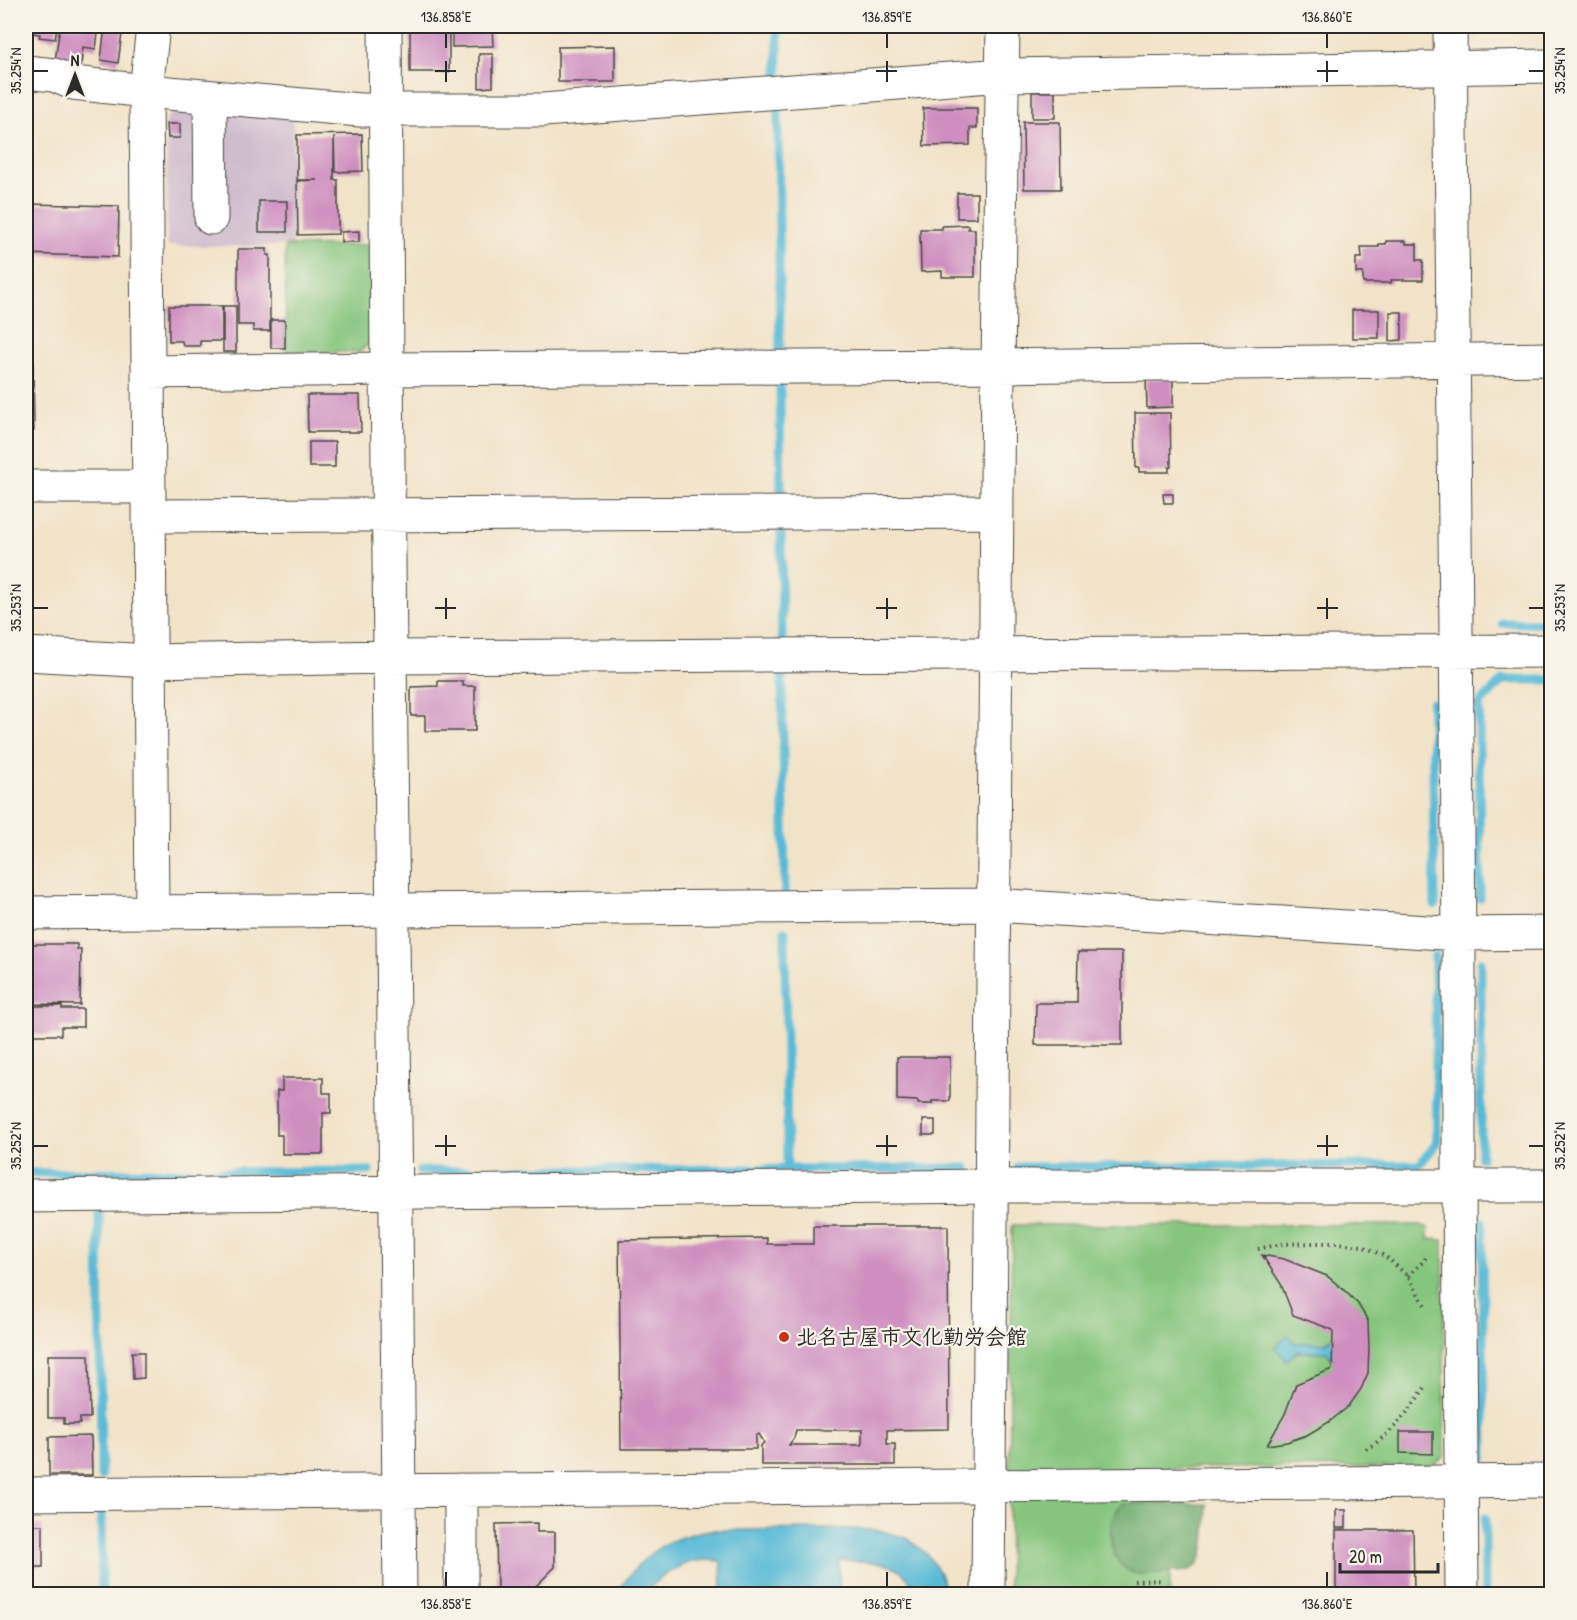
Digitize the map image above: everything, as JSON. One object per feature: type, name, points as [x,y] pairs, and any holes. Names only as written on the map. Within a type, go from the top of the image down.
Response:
[{"type":"street","points":[[152,912],[146,91],[153,26]]},
{"type":"street","points":[[385,26],[400,1594]]},
{"type":"street","points":[[988,1594],[1003,26]]},
{"type":"street","points":[[1450,26],[1459,934],[1462,1594]]},
{"type":"street","points":[[26,72],[54,75],[73,83],[360,110],[543,110],[1003,75],[1551,66]]},
{"type":"street","points":[[210,97],[211,218]]},
{"type":"street","points":[[148,372],[998,366],[1551,359]]},
{"type":"street","points":[[26,487],[149,501],[388,515],[997,512]]},
{"type":"street","points":[[26,654],[150,661],[390,657],[1551,651]]},
{"type":"street","points":[[26,914],[994,905],[1459,934],[1551,933]]},
{"type":"street","points":[[26,1196],[992,1186],[1551,1185]]},
{"type":"street","points":[[26,1494],[990,1487],[1551,1480]]},
{"type":"street","points":[[461,1490],[461,1594]]},
{"type":"path","points":[[1258,1249],[1281,1244],[1311,1243],[1362,1246],[1385,1256],[1408,1276],[1429,1314]]},
{"type":"path","points":[[1408,1276],[1428,1254]]},
{"type":"path","points":[[1134,1581],[1164,1580]]},
{"type":"shaded area","points":[[181,104],[293,117],[293,246],[167,246],[166,119]]},
{"type":"green space","points":[[369,245],[370,342],[360,352],[286,352],[285,246]]},
{"type":"green space","points":[[1012,1225],[1421,1225],[1428,1228],[1428,1239],[1443,1240],[1445,1456],[1432,1467],[1169,1468],[1170,1594],[1008,1594]]},
{"type":"green space","points":[[1121,1504],[1207,1504],[1206,1538],[1199,1562],[1192,1569],[1180,1572],[1139,1574],[1125,1568],[1115,1556],[1111,1540],[1114,1516]]},
{"type":"water","points":[[1288,1335],[1296,1343],[1325,1343],[1334,1336],[1333,1360],[1326,1352],[1297,1352],[1287,1360],[1275,1348]]},
{"type":"water","points":[[709,1530],[878,1530],[907,1538],[928,1555],[941,1575],[945,1594],[917,1594],[903,1574],[885,1564],[839,1560],[840,1593],[722,1594],[721,1561],[699,1560],[674,1569],[644,1594],[616,1594],[635,1569],[654,1551],[678,1538],[692,1534]]},
{"type":"building","points":[[26,26],[57,26],[55,39],[39,37],[40,34],[26,32]]},
{"type":"building","points":[[60,26],[99,26],[96,49],[83,47],[81,65],[55,61]]},
{"type":"building","points":[[105,26],[123,26],[118,63],[101,60]]},
{"type":"building","points":[[410,26],[449,26],[449,72],[410,72]]},
{"type":"building","points":[[452,26],[492,26],[493,46],[452,47]]},
{"type":"building","points":[[615,46],[615,82],[558,82],[558,47]]},
{"type":"building","points":[[479,54],[493,54],[493,87],[479,88]]},
{"type":"building","points":[[1032,92],[1055,92],[1055,118],[1032,118]]},
{"type":"building","points":[[923,108],[977,108],[977,128],[970,128],[970,145],[924,146]]},
{"type":"building","points":[[1023,122],[1060,122],[1061,189],[1024,189]]},
{"type":"building","points":[[167,124],[180,124],[180,138],[168,138]]},
{"type":"building","points":[[362,134],[363,171],[335,172],[334,137],[334,180],[338,180],[338,234],[298,235],[297,181],[317,180],[297,180],[297,135]]},
{"type":"building","points":[[957,193],[977,193],[977,218],[957,218]]},
{"type":"building","points":[[259,201],[287,201],[287,232],[259,232]]},
{"type":"building","points":[[26,204],[119,206],[118,257],[26,254]]},
{"type":"building","points":[[968,225],[968,229],[975,229],[975,277],[942,277],[942,271],[921,272],[920,229],[942,229],[942,226]]},
{"type":"building","points":[[359,231],[359,242],[341,242],[341,232]]},
{"type":"building","points":[[1386,241],[1406,241],[1406,244],[1417,244],[1417,260],[1423,260],[1423,280],[1363,283],[1363,273],[1356,273],[1356,258],[1362,258],[1361,247],[1379,247],[1379,244],[1386,244]]},
{"type":"building","points":[[238,249],[267,249],[267,255],[270,255],[270,331],[253,331],[253,325],[238,325]]},
{"type":"building","points":[[169,306],[222,306],[222,341],[200,341],[200,346],[183,346],[182,341],[169,341]]},
{"type":"building","points":[[223,306],[236,306],[236,352],[223,352]]},
{"type":"building","points":[[1352,310],[1379,310],[1379,338],[1352,338]]},
{"type":"building","points":[[1390,312],[1402,312],[1402,340],[1390,341]]},
{"type":"building","points":[[271,320],[285,320],[285,348],[271,348]]},
{"type":"building","points":[[26,363],[33,363],[34,431],[26,431]]},
{"type":"building","points":[[1173,378],[1173,407],[1147,408],[1146,379]]},
{"type":"building","points":[[307,395],[360,395],[361,432],[308,432]]},
{"type":"building","points":[[1135,413],[1170,413],[1171,467],[1169,467],[1169,472],[1139,472],[1139,468],[1136,468]]},
{"type":"building","points":[[309,442],[335,442],[335,467],[309,467]]},
{"type":"building","points":[[1163,494],[1173,494],[1173,503],[1164,503]]},
{"type":"building","points":[[438,681],[463,681],[463,686],[475,686],[475,731],[425,731],[425,716],[411,716],[411,687],[438,686]]},
{"type":"building","points":[[32,944],[77,944],[77,949],[81,949],[80,1005],[31,1004]]},
{"type":"building","points":[[1078,952],[1122,952],[1122,1045],[1035,1045],[1036,1003],[1077,1003]]},
{"type":"building","points":[[30,1006],[62,1006],[62,1009],[83,1009],[83,1027],[61,1027],[61,1035],[30,1035]]},
{"type":"building","points":[[897,1057],[950,1057],[950,1101],[918,1104],[918,1101],[897,1100]]},
{"type":"building","points":[[282,1078],[323,1078],[323,1093],[331,1093],[331,1113],[323,1113],[323,1154],[282,1154],[282,1135],[277,1135],[277,1091],[282,1091]]},
{"type":"building","points":[[923,1120],[935,1120],[935,1135],[923,1135]]},
{"type":"building","name":"北名古屋市文化勤労会館","points":[[813,1226],[948,1226],[949,1429],[887,1430],[887,1444],[895,1444],[895,1465],[761,1465],[761,1446],[764,1442],[759,1434],[756,1436],[756,1449],[621,1449],[619,1240],[767,1238],[767,1244],[813,1244]],"holes":[[[796,1430],[862,1430],[862,1445],[789,1445]]]},
{"type":"building","points":[[1262,1255],[1284,1259],[1327,1276],[1344,1290],[1358,1304],[1368,1321],[1369,1348],[1368,1373],[1361,1389],[1349,1406],[1329,1422],[1307,1435],[1287,1442],[1267,1445],[1285,1414],[1296,1384],[1332,1369],[1333,1330],[1293,1315],[1281,1284]]},
{"type":"building","points":[[132,1352],[144,1352],[144,1378],[133,1379]]},
{"type":"building","points":[[48,1355],[89,1355],[90,1418],[80,1418],[80,1424],[64,1424],[64,1418],[48,1418]]},
{"type":"building","points":[[1400,1432],[1433,1432],[1433,1454],[1400,1453]]},
{"type":"building","points":[[91,1436],[92,1475],[49,1475],[49,1437]]},
{"type":"building","points":[[1336,1510],[1346,1510],[1346,1528],[1336,1528]]},
{"type":"building","points":[[537,1523],[537,1532],[555,1532],[555,1567],[535,1587],[535,1594],[497,1594],[496,1524]]},
{"type":"building","points":[[26,1525],[43,1525],[43,1567],[35,1567],[35,1577],[26,1577]]},
{"type":"building","points":[[1336,1530],[1413,1530],[1414,1594],[1336,1594]]},
{"type":"waterway","points":[[778,26],[778,80]]},
{"type":"waterway","points":[[778,107],[780,353]]},
{"type":"waterway","points":[[780,385],[781,498]]},
{"type":"waterway","points":[[781,531],[782,643]]},
{"type":"waterway","points":[[1502,623],[1552,623]]},
{"type":"waterway","points":[[782,677],[785,891]]},
{"type":"waterway","points":[[1480,898],[1479,705],[1503,680],[1552,680]]},
{"type":"waterway","points":[[1432,703],[1435,905]]},
{"type":"waterway","points":[[785,931],[787,1169]]},
{"type":"waterway","points":[[1018,1167],[1419,1165],[1437,1143],[1435,956]]},
{"type":"waterway","points":[[1481,962],[1481,1158]]},
{"type":"waterway","points":[[420,1171],[967,1168]]},
{"type":"waterway","points":[[26,1173],[369,1171]]},
{"type":"waterway","points":[[99,1214],[101,1476]]},
{"type":"waterway","points":[[1482,1221],[1484,1458]]},
{"type":"waterway","points":[[101,1510],[102,1594]]},
{"type":"waterway","points":[[1485,1518],[1485,1594]]},
{"type":"place","name":"北名古屋市文化勤労会館","points":[[784,1337]]}]
